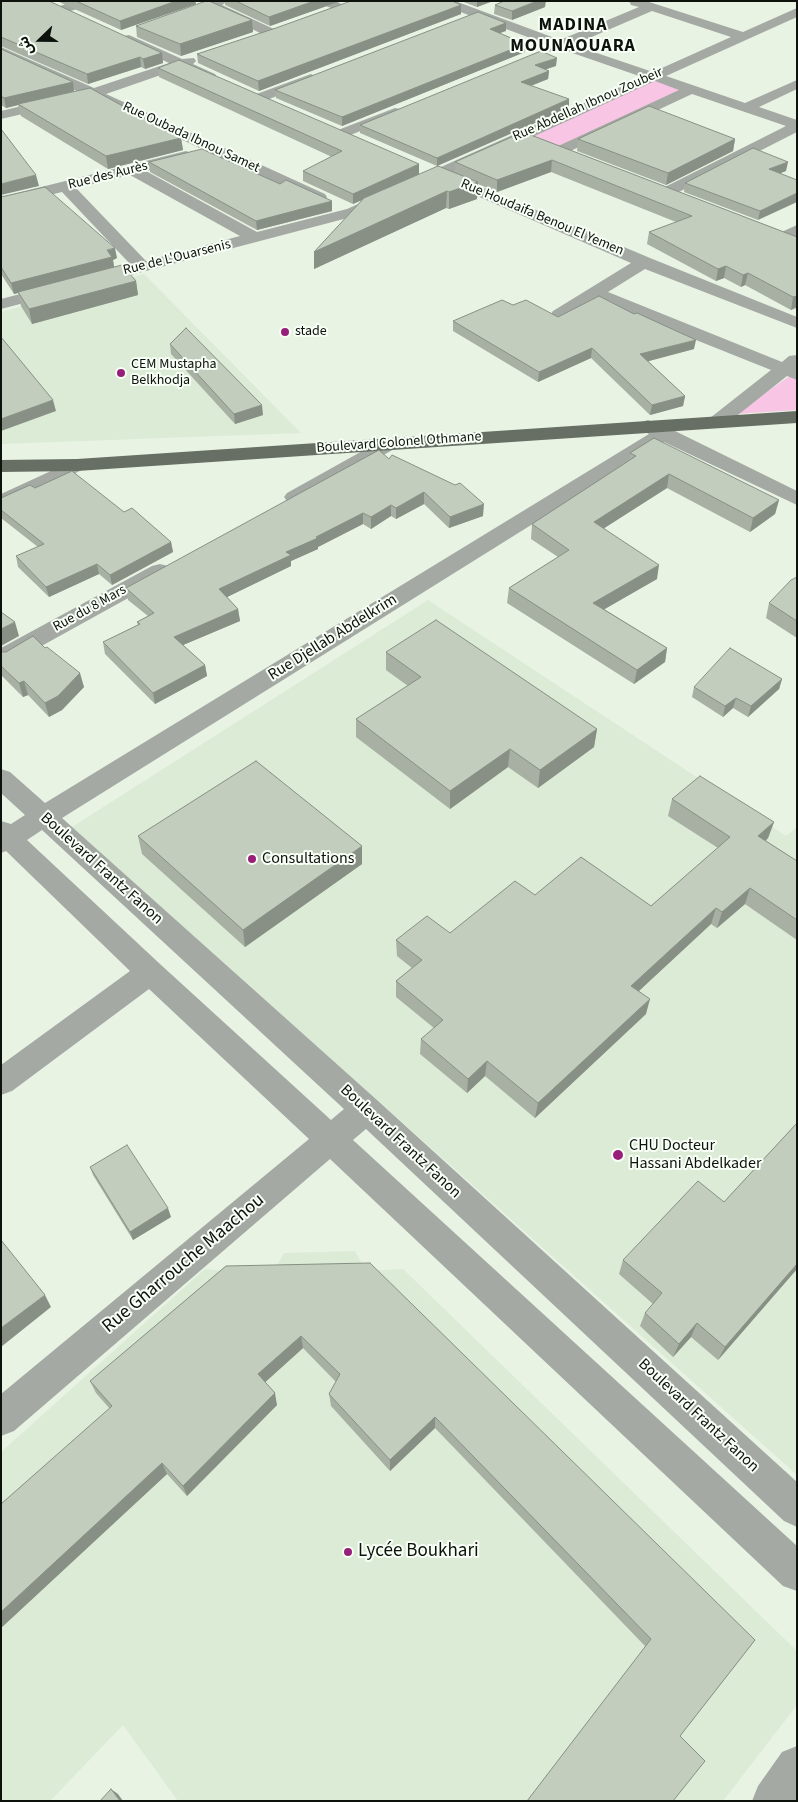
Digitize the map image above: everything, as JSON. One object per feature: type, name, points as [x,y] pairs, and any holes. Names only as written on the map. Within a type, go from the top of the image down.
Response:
[{"type":"main road","name":"Boulevard Colonel Othmane","points":[[1,466],[77,465],[389,444],[656,430],[717,422],[797,417]]},
{"type":"street","points":[[78,17],[54,7],[89,1]]},
{"type":"street","points":[[443,1],[561,45],[797,125]]},
{"type":"street","points":[[634,1],[743,36]]},
{"type":"street","points":[[785,1],[797,5]]},
{"type":"street","points":[[165,20],[211,2],[275,31],[253,39]]},
{"type":"street","points":[[324,8],[347,6]]},
{"type":"street","points":[[542,52],[651,7]]},
{"type":"street","points":[[461,21],[495,8]]},
{"type":"street","name":"Rue Abdellah Ibnou Zoubeir","points":[[352,212],[797,12]]},
{"type":"street","points":[[139,30],[117,34],[180,65],[224,83]]},
{"type":"street","name":"Rue Oubada Ibnou Samet","points":[[1,51],[352,212]]},
{"type":"street","points":[[1,115],[94,93],[198,58]]},
{"type":"street","points":[[259,98],[323,74]]},
{"type":"street","points":[[748,107],[797,84]]},
{"type":"street","points":[[558,151],[692,89]]},
{"type":"street","points":[[241,91],[276,105]]},
{"type":"street","points":[[1,98],[26,110]]},
{"type":"street","points":[[343,134],[406,108]]},
{"type":"street","points":[[665,193],[797,125]]},
{"type":"street","points":[[326,126],[360,141]]},
{"type":"street","points":[[521,136],[576,158]]},
{"type":"street","name":"Rue des Aurès","points":[[1,202],[214,149]]},
{"type":"street","name":"Rue Houdaifa Benou El Yemen","points":[[419,166],[644,262],[797,323]]},
{"type":"street","points":[[133,170],[255,238]]},
{"type":"street","points":[[65,186],[141,266]]},
{"type":"street","points":[[648,186],[684,200]]},
{"type":"street","name":"Rue de L'Ouarsenis","points":[[1,304],[352,212]]},
{"type":"street","points":[[765,230],[792,237]]},
{"type":"street","points":[[558,315],[644,262]]},
{"type":"street","points":[[595,293],[792,367]]},
{"type":"street","points":[[717,422],[792,367]]},
{"type":"street","points":[[656,430],[797,499]]},
{"type":"street","name":"Rue Djellab Abdelkrim","points":[[4,837],[43,816],[656,430]]},
{"type":"street","points":[[277,506],[389,444]]},
{"type":"street","points":[[1,502],[77,465]]},
{"type":"street","name":"Rue du 8 Mars","points":[[1,658],[173,563]]},
{"type":"street","name":"Boulevard Frantz Fanon","points":[[1,778],[366,1110],[797,1508]]},
{"type":"street","points":[[4,837],[797,1572]]},
{"type":"street","points":[[1,1082],[150,972]]},
{"type":"street","points":[[226,1042],[261,1016]]},
{"type":"street","name":"Rue Gharrouche Maachou","points":[[1,1418],[366,1110]]},
{"type":"street","points":[[773,1801],[797,1767]]},
{"type":"shaded area","points":[[652,79],[683,90],[557,148],[526,136]]},
{"type":"shaded area","name":"CEM Mustapha Belkhodja","points":[[144,274],[301,433],[1,444],[1,312]]},
{"type":"shaded area","points":[[797,371],[797,410],[735,414]]},
{"type":"shaded area","name":"CHU Docteur Hassani Abdelkader","points":[[428,600],[786,836],[797,827],[797,1475],[72,827]]},
{"type":"shaded area","name":"Lycée Boukhari","points":[[355,1251],[366,1271],[403,1269],[797,1651],[797,1705],[723,1801],[178,1801],[123,1725],[50,1801],[1,1801],[1,1452],[205,1269],[271,1276],[284,1253]]},
{"type":"building","points":[[1,1],[49,1],[162,53],[143,59],[140,57],[87,74],[1,37]]},
{"type":"building","points":[[76,1],[176,1],[120,21]]},
{"type":"building","points":[[206,1],[252,20],[180,44],[136,26]]},
{"type":"building","points":[[236,1],[314,1],[269,17]]},
{"type":"building","points":[[351,1],[452,1],[461,5],[258,81],[197,54],[276,28]]},
{"type":"building","points":[[504,1],[537,1],[512,11],[495,5]]},
{"type":"building","points":[[478,12],[506,23],[490,29],[525,44],[342,117],[275,90]]},
{"type":"building","points":[[1,49],[73,82],[4,98],[1,96]]},
{"type":"building","points":[[541,51],[557,58],[535,65],[549,71],[521,82],[569,99],[437,158],[360,125]]},
{"type":"building","points":[[179,60],[419,164],[353,194],[303,171],[342,151],[158,68]]},
{"type":"building","points":[[90,88],[181,138],[106,156],[18,104]]},
{"type":"building","points":[[649,106],[735,139],[668,173],[578,139]]},
{"type":"building","points":[[1,129],[36,175],[1,184]]},
{"type":"building","points":[[523,132],[797,237],[797,296],[793,297],[748,273],[743,275],[726,266],[718,269],[649,232],[692,216],[552,160],[497,180],[455,162]]},
{"type":"building","points":[[753,148],[788,162],[769,169],[797,180],[797,193],[760,211],[685,183]]},
{"type":"building","points":[[202,149],[280,184],[286,180],[332,201],[256,221],[149,162]]},
{"type":"building","points":[[438,166],[478,182],[449,192],[447,191],[314,252],[364,198]]},
{"type":"building","points":[[45,187],[115,248],[107,250],[112,257],[11,283],[1,267],[1,197]]},
{"type":"building","points":[[122,265],[136,281],[29,309],[18,292]]},
{"type":"building","points":[[599,296],[634,314],[637,313],[696,340],[640,354],[685,396],[652,405],[592,348],[539,372],[453,321],[502,300],[513,305],[526,300],[558,317]]},
{"type":"building","points":[[186,328],[262,405],[234,414],[170,344]]},
{"type":"building","points":[[1,337],[53,400],[1,419]]},
{"type":"building","points":[[654,438],[779,500],[753,518],[669,474],[594,522],[659,565],[593,603],[667,648],[637,670],[509,588],[569,550],[532,524],[636,456],[630,453]]},
{"type":"building","points":[[379,450],[389,459],[392,455],[455,485],[460,483],[484,504],[450,517],[424,492],[396,508],[391,505],[371,517],[363,513],[316,537],[318,538],[286,552],[291,555],[219,589],[238,609],[174,637],[205,665],[153,693],[103,642],[140,624],[137,622],[154,613],[126,588]]},
{"type":"building","points":[[72,471],[124,512],[132,508],[171,542],[110,575],[97,564],[46,587],[16,556],[44,544],[1,510],[1,498],[30,485],[35,488]]},
{"type":"building","points":[[797,577],[797,621],[769,603],[791,580]]},
{"type":"building","points":[[1,612],[15,622],[1,629]]},
{"type":"building","points":[[436,620],[597,729],[540,770],[510,749],[450,791],[356,719],[421,677],[386,652]]},
{"type":"building","points":[[33,636],[45,648],[47,647],[80,673],[58,696],[45,703],[24,681],[19,683],[1,666],[1,652],[6,652]]},
{"type":"building","points":[[730,648],[782,679],[751,706],[736,698],[725,706],[694,687]]},
{"type":"building","name":"Consultations","points":[[256,761],[362,846],[243,930],[138,836]]},
{"type":"building","points":[[700,776],[774,822],[758,836],[797,861],[797,920],[750,888],[722,912],[716,908],[631,986],[650,999],[538,1103],[487,1061],[468,1079],[421,1039],[443,1020],[396,981],[422,960],[396,940],[427,916],[450,933],[515,881],[535,895],[581,857],[651,906],[730,837],[672,799]]},
{"type":"building","points":[[797,1123],[797,1264],[725,1347],[697,1323],[679,1344],[645,1313],[662,1293],[623,1260],[698,1181],[724,1202]]},
{"type":"building","points":[[127,1145],[168,1208],[130,1232],[90,1167]]},
{"type":"building","points":[[1,1240],[45,1295],[1,1328]]},
{"type":"building","points":[[370,1263],[755,1640],[680,1736],[705,1761],[673,1801],[527,1801],[651,1639],[435,1417],[390,1460],[329,1394],[340,1374],[301,1336],[258,1374],[275,1393],[183,1486],[162,1463],[1,1612],[1,1504],[112,1406],[90,1381],[226,1266]]},
{"type":"building","points":[[111,1789],[120,1801],[100,1801]]},
{"type":"place","name":"stade","points":[[285,332]]},
{"type":"place","name":"CEM Mustapha Belkhodja","points":[[121,373]]},
{"type":"place","name":"Consultations","points":[[252,859]]},
{"type":"place","name":"CHU Docteur Hassani Abdelkader","points":[[618,1155]]},
{"type":"place","name":"Lycée Boukhari","points":[[348,1552]]},
{"type":"district","name":"MADINA MOUNAOUARA","points":[[573,36]]}]
